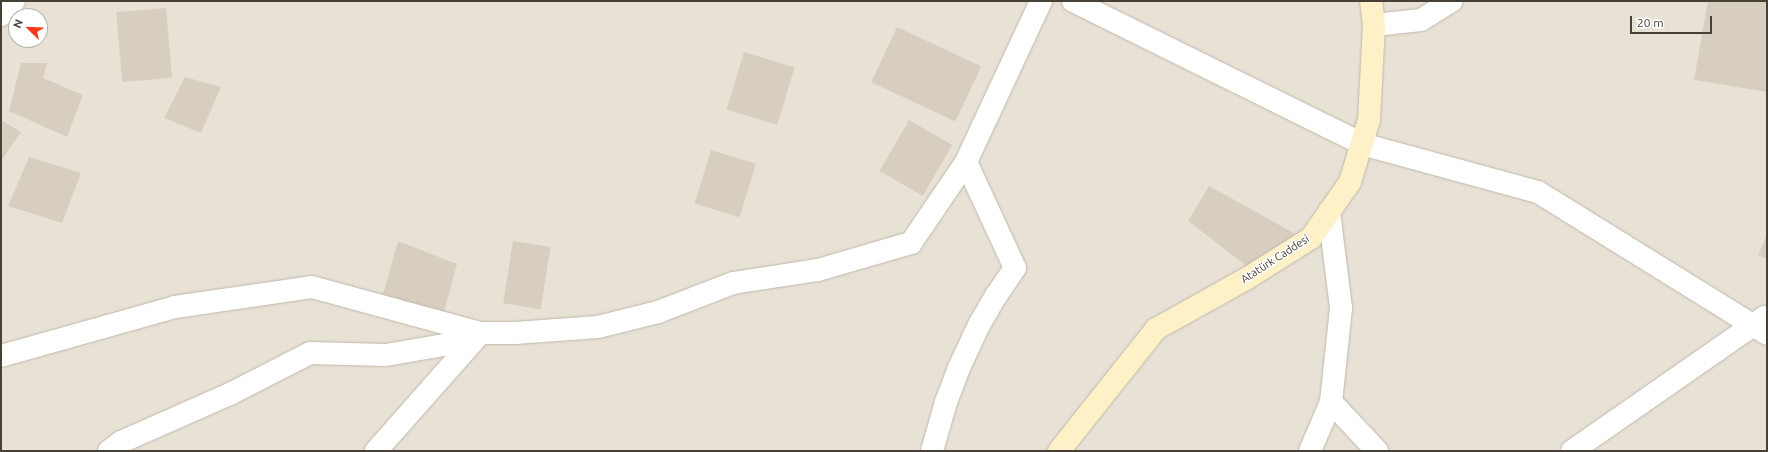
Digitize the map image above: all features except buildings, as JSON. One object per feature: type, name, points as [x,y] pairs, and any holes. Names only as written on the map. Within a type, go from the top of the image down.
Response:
[{"type":"main road","name":"Atatürk Caddesi","points":[[1059,451],[1156,329],[1246,279],[1311,238],[1350,182],[1369,120],[1374,25],[1372,1]]},
{"type":"street","points":[[1,15],[14,1]]},
{"type":"street","points":[[109,451],[121,442],[230,394],[310,353],[386,356],[477,337],[598,327],[658,312],[733,283],[818,270],[911,243],[966,162],[1041,1]]},
{"type":"street","points":[[1073,1],[1362,144],[1538,192],[1762,325],[1572,451]]},
{"type":"street","points":[[1374,25],[1421,20],[1452,1]]},
{"type":"street","points":[[932,451],[946,402],[958,370],[979,325],[1015,268],[966,162]]},
{"type":"street","points":[[1310,451],[1331,402],[1341,308],[1329,212]]},
{"type":"street","points":[[1,356],[175,307],[312,287],[477,337]]},
{"type":"street","points":[[376,451],[477,337]]},
{"type":"street","points":[[1331,402],[1377,451]]},
{"type":"shaded area","points":[[1,1],[1767,1],[1767,451],[1,451]]}]
